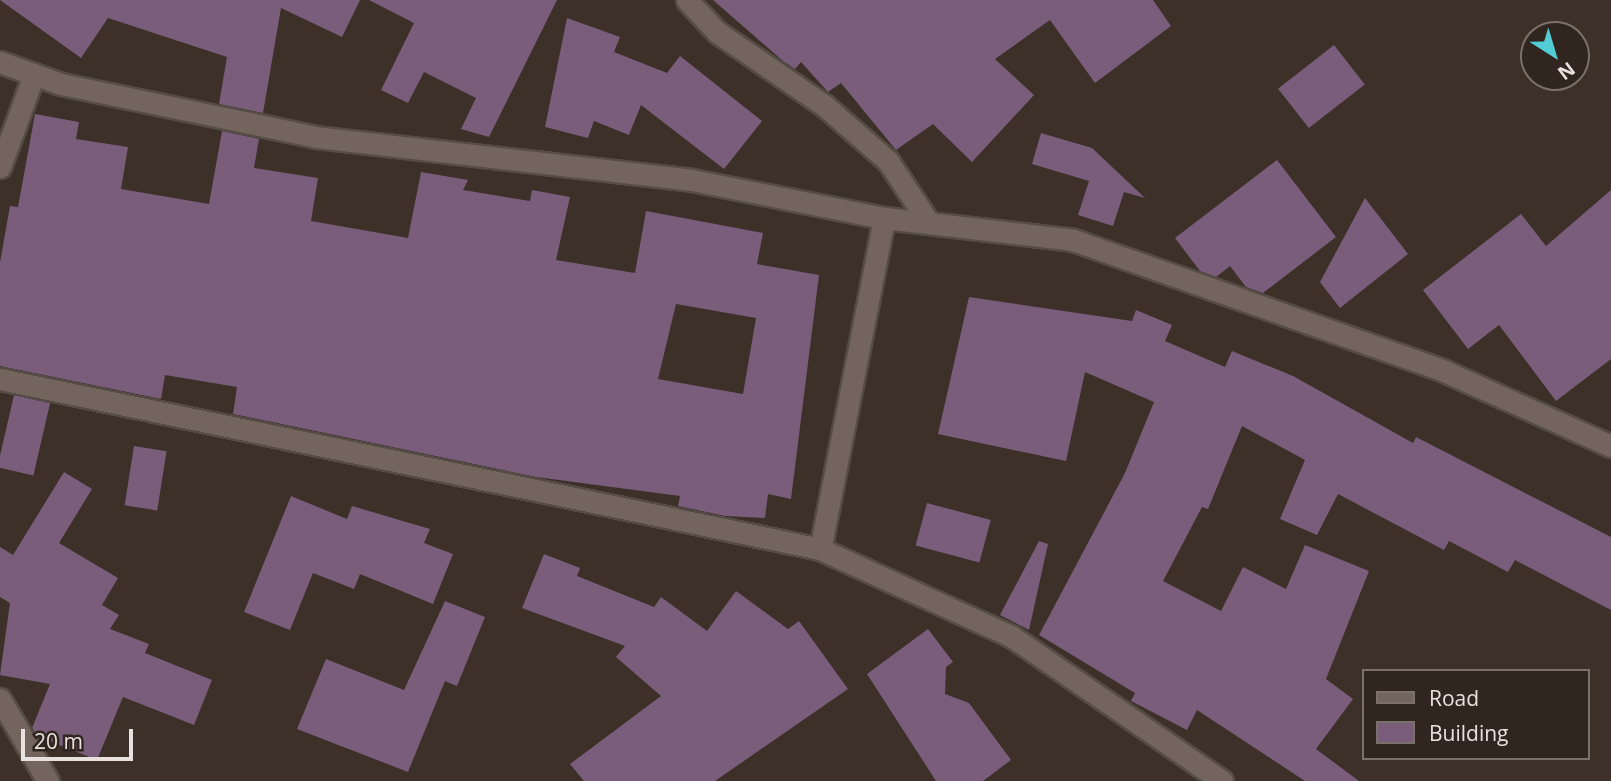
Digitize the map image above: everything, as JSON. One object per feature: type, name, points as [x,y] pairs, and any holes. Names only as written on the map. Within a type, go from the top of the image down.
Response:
[{"type":"street","points":[[687,0],[717,32],[825,106],[888,161],[929,223]]},
{"type":"street","points":[[0,62],[34,74],[316,137],[692,180],[884,218],[1073,240],[1444,370],[1607,438]]},
{"type":"street","points":[[0,167],[34,74]]},
{"type":"street","points":[[820,549],[884,218]]},
{"type":"street","points":[[0,379],[820,549],[1010,636],[1222,781]]},
{"type":"street","points":[[0,699],[45,780]]},
{"type":"building","points":[[0,0],[360,0],[342,37],[281,8],[263,113],[219,104],[227,57],[108,18],[81,58]]},
{"type":"building","points":[[369,0],[557,0],[489,137],[461,129],[476,98],[424,72],[408,103],[381,90],[414,23]]},
{"type":"building","points":[[713,0],[1153,0],[1171,26],[1095,83],[1050,20],[995,59],[1034,95],[972,162],[933,124],[896,150],[841,83],[828,92],[801,62],[795,69],[783,61]]},
{"type":"building","points":[[567,18],[620,37],[614,52],[667,73],[680,56],[762,121],[724,169],[641,105],[629,135],[594,121],[588,138],[545,127]]},
{"type":"building","points":[[1334,45],[1365,84],[1309,128],[1278,89]]},
{"type":"building","points":[[35,114],[79,122],[76,139],[128,147],[121,189],[209,204],[222,131],[259,139],[254,168],[318,178],[311,221],[408,238],[421,172],[468,180],[463,190],[530,201],[532,190],[570,197],[556,260],[635,273],[646,211],[763,233],[757,264],[819,275],[791,499],[768,494],[765,518],[725,516],[678,506],[680,496],[536,477],[233,414],[237,387],[165,375],[161,399],[0,366],[0,262],[10,206],[18,207]],"holes":[[[676,304],[756,318],[743,394],[658,379]]]},
{"type":"building","points":[[1041,133],[1092,148],[1145,198],[1124,192],[1113,226],[1078,215],[1089,181],[1032,164]]},
{"type":"building","points":[[1277,160],[1336,237],[1263,293],[1246,287],[1230,266],[1216,277],[1200,271],[1175,238]]},
{"type":"building","points":[[1611,190],[1611,359],[1556,401],[1499,325],[1468,349],[1423,290],[1521,214],[1546,246]]},
{"type":"building","points":[[1365,198],[1408,254],[1340,308],[1320,282]]},
{"type":"building","points":[[969,297],[1132,321],[1136,310],[1172,325],[1165,341],[1225,367],[1232,351],[1293,376],[1413,443],[1416,437],[1611,537],[1611,610],[1515,560],[1508,572],[1449,541],[1444,550],[1338,494],[1317,535],[1280,519],[1305,460],[1242,426],[1208,509],[1202,507],[1163,581],[1221,611],[1243,567],[1286,589],[1305,545],[1369,571],[1326,679],[1353,699],[1316,749],[1359,781],[1305,781],[1197,710],[1187,730],[1131,701],[1135,693],[1039,635],[1125,473],[1154,402],[1085,372],[1066,461],[938,434]]},
{"type":"building","points":[[14,395],[50,403],[33,475],[0,468],[0,456]]},
{"type":"building","points":[[134,446],[167,451],[157,510],[125,505]]},
{"type":"building","points":[[64,472],[92,489],[59,543],[118,578],[102,605],[119,615],[110,629],[149,644],[145,653],[212,680],[194,725],[123,697],[97,760],[37,736],[32,728],[50,684],[0,675],[10,603],[0,597],[0,547],[13,555]]},
{"type":"building","points":[[291,496],[347,519],[352,506],[430,529],[424,543],[453,554],[433,604],[360,574],[354,589],[313,573],[290,630],[244,612]]},
{"type":"building","points":[[927,503],[991,520],[979,563],[916,546]]},
{"type":"building","points":[[1039,541],[1048,544],[1029,630],[1000,615]]},
{"type":"building","points":[[544,554],[580,568],[577,576],[654,607],[661,597],[707,631],[736,591],[788,629],[799,621],[848,689],[715,781],[584,781],[570,764],[661,696],[616,657],[625,646],[522,608]]},
{"type":"building","points":[[445,601],[485,617],[457,686],[445,681],[408,772],[297,729],[326,659],[404,690]]},
{"type":"building","points":[[928,629],[953,662],[946,667],[945,694],[969,703],[1011,760],[983,781],[936,781],[867,674]]}]
